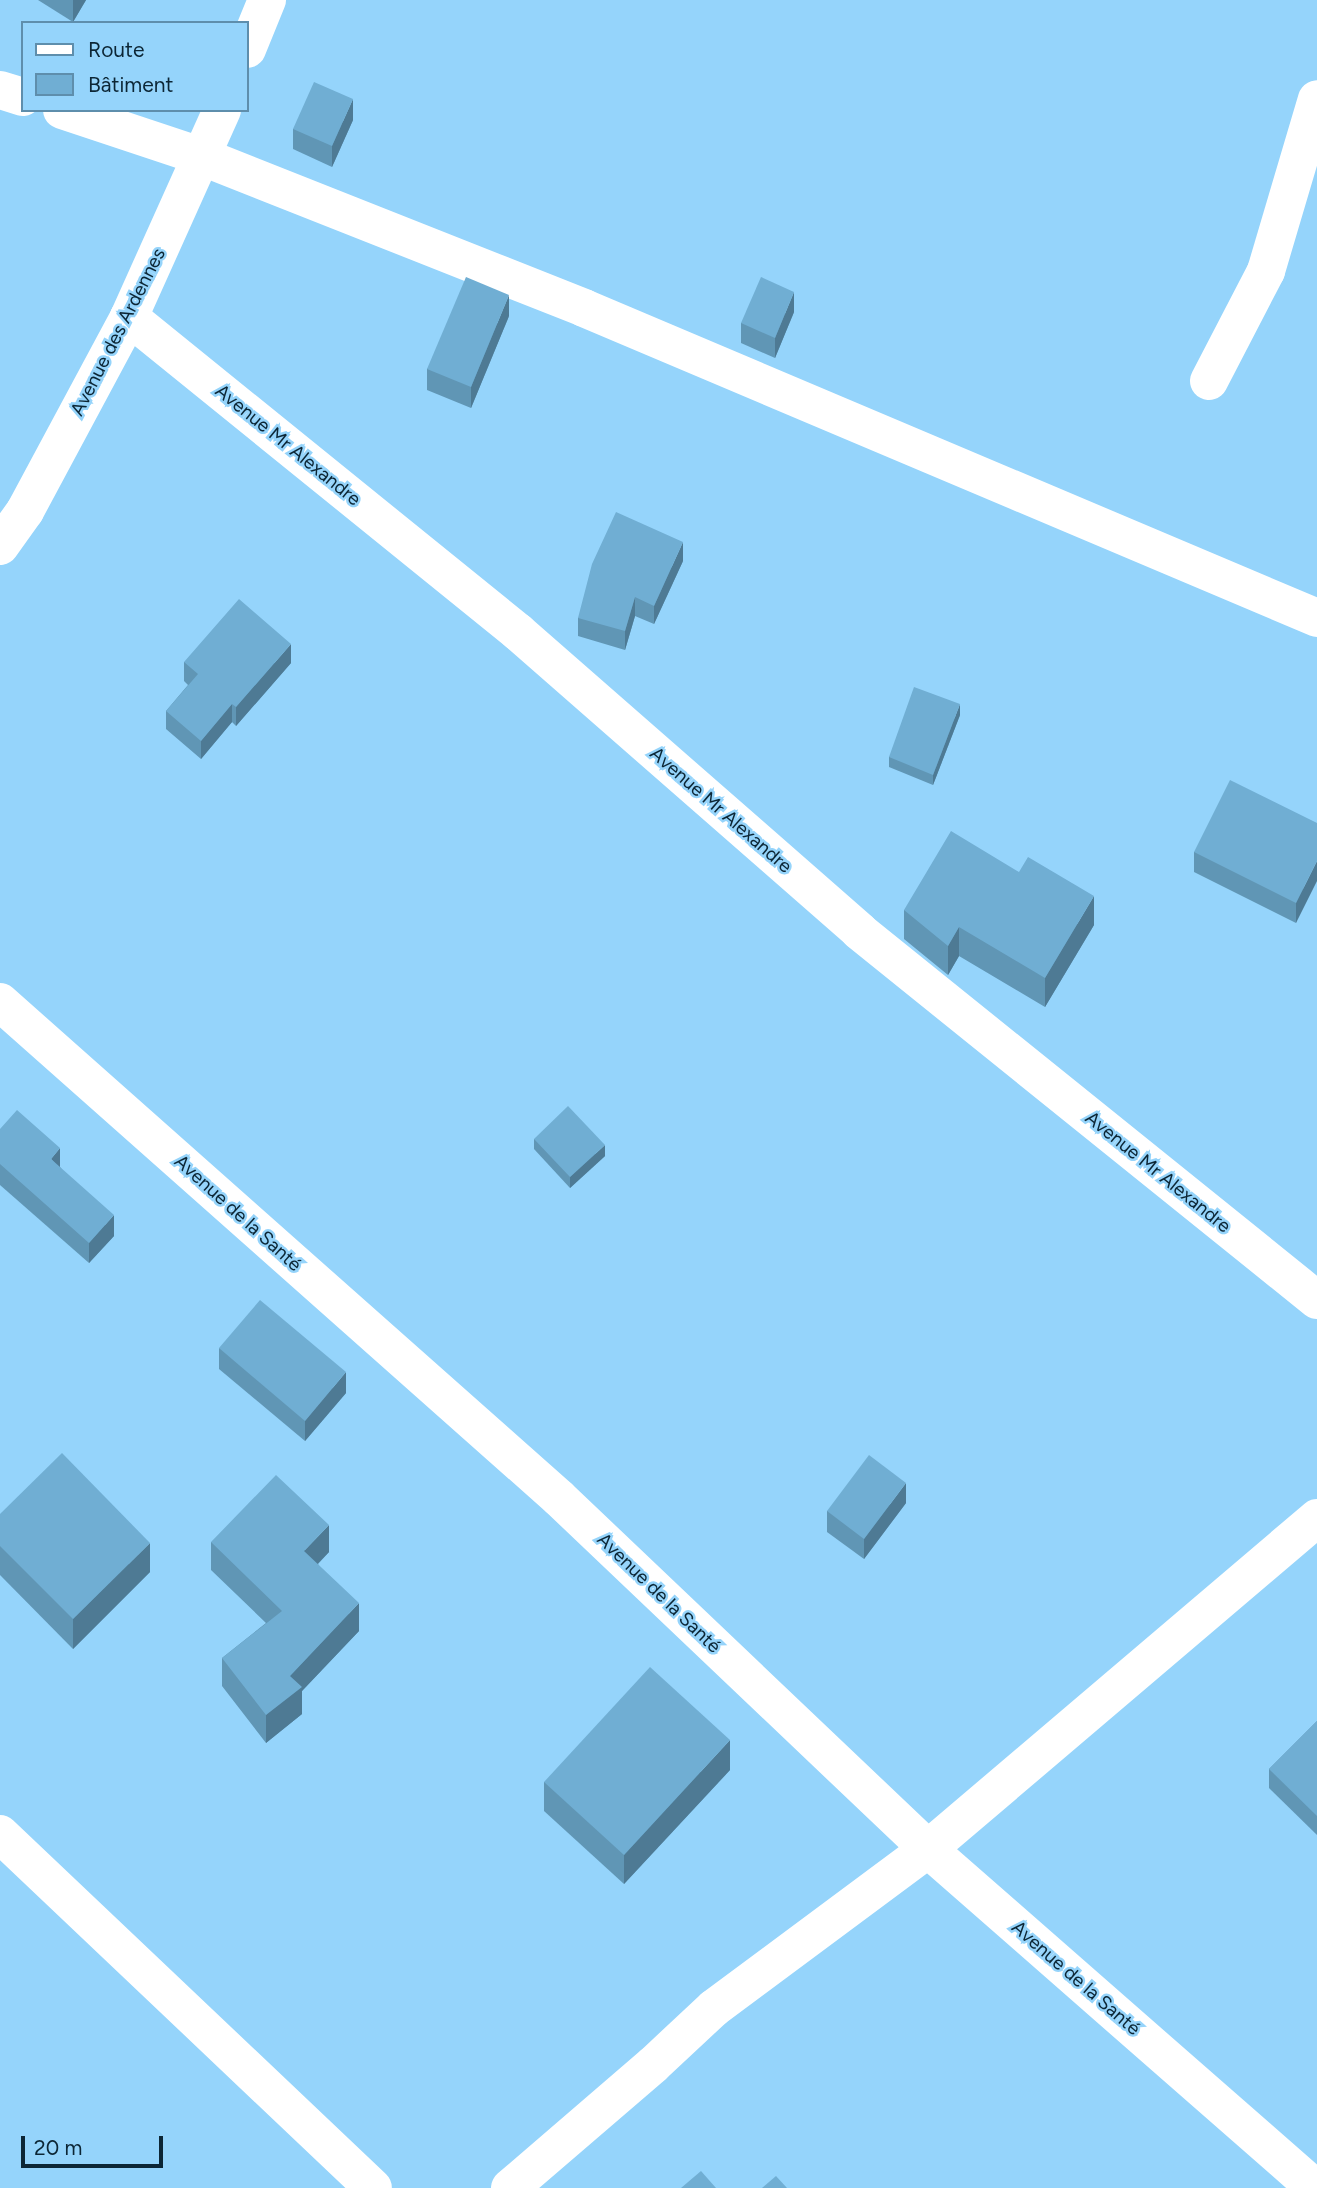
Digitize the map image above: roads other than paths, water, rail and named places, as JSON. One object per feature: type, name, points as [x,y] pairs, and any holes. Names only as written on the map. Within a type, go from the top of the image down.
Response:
[{"type":"street","points":[[248,47],[267,0]]},
{"type":"street","points":[[0,90],[21,96]]},
{"type":"street","points":[[1209,382],[1266,271],[1317,99]]},
{"type":"street","points":[[68,112],[202,157],[584,308],[1317,618]]},
{"type":"street","name":"Avenue des Ardennes","points":[[0,546],[25,511],[129,317],[221,112]]},
{"type":"street","name":"Avenue Mr Alexandre","points":[[129,317],[518,632],[859,932],[1317,1300]]},
{"type":"street","name":"Avenue de la Santé","points":[[0,1002],[559,1498],[928,1849],[1315,2188]]},
{"type":"street","points":[[510,2188],[643,2074],[714,2008],[928,1849],[1317,1518]]},
{"type":"street","points":[[0,1833],[373,2188]]}]
